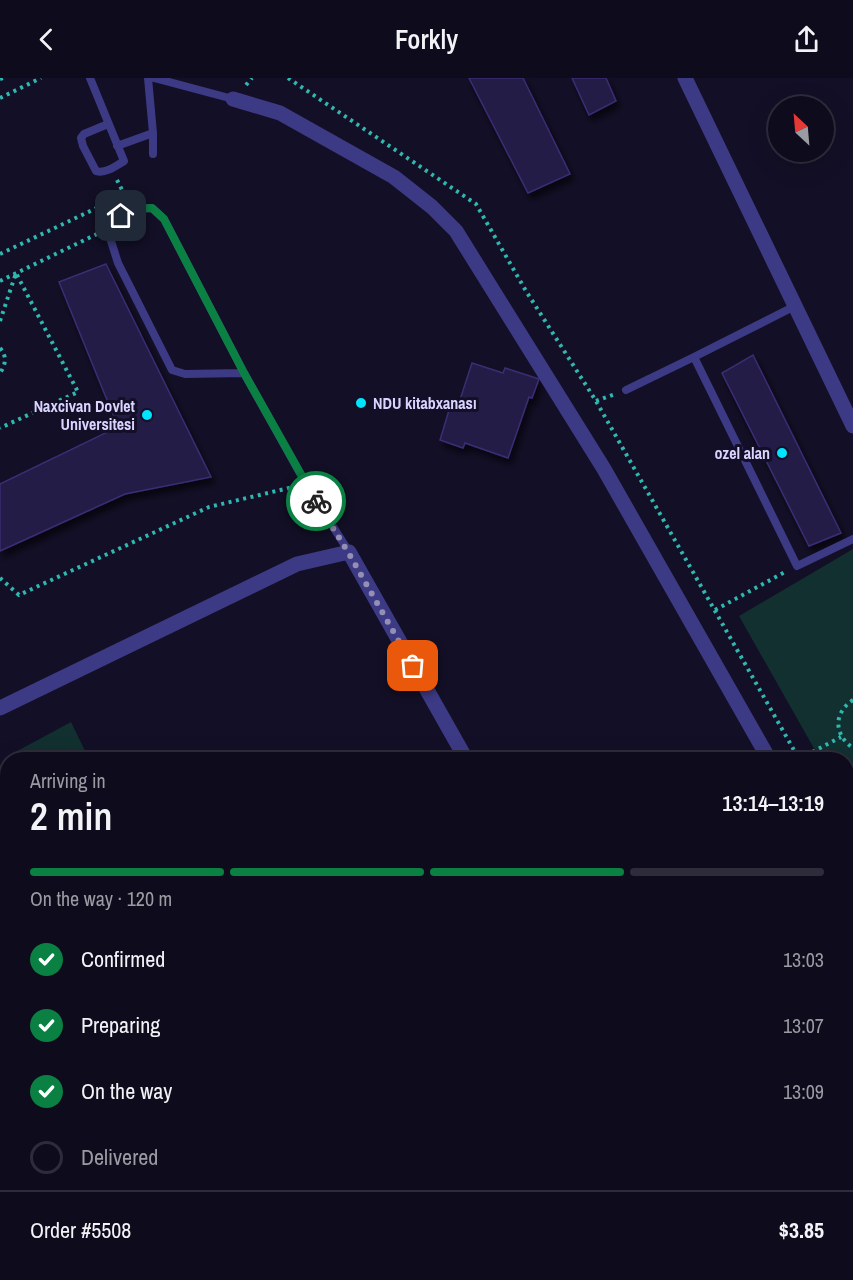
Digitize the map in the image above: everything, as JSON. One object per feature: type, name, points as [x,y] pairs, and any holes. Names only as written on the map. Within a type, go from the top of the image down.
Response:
[{"type":"street","points":[[685,78],[795,306],[848,403],[853,426]]},
{"type":"street","points":[[233,99],[280,113],[394,177],[432,207],[456,231],[604,469],[765,752]]},
{"type":"street","points":[[0,708],[297,564],[348,552],[462,752]]},
{"type":"lane","points":[[90,78],[124,161],[100,172],[96,171],[81,138],[84,134],[108,123]]},
{"type":"lane","points":[[148,78],[153,154]]},
{"type":"lane","points":[[154,78],[233,99]]},
{"type":"lane","points":[[117,146],[153,133]]},
{"type":"lane","points":[[244,373],[185,374],[172,370],[118,262],[111,242],[112,226],[121,216],[133,209],[152,208],[164,219],[244,373],[306,484],[348,552]]},
{"type":"lane","points":[[626,390],[795,306]]},
{"type":"lane","points":[[694,357],[797,566],[853,539]]},
{"type":"path","points":[[0,98],[41,78]]},
{"type":"path","points":[[111,168],[133,209]]},
{"type":"path","points":[[0,254],[124,195]]},
{"type":"path","points":[[0,281],[112,226]]},
{"type":"path","points":[[0,321],[16,273]]},
{"type":"path","points":[[0,428],[78,392],[16,273]]},
{"type":"path","points":[[0,348],[5,359],[0,373]]},
{"type":"path","points":[[596,401],[626,390]]},
{"type":"path","points":[[0,578],[19,595],[209,507],[306,484]]},
{"type":"path","points":[[715,610],[797,566]]},
{"type":"path","points":[[853,700],[842,711],[838,728],[847,744],[853,748]]},
{"type":"path","points":[[813,752],[842,737]]},
{"type":"green space","points":[[853,549],[853,752],[816,752],[739,616]]},
{"type":"green space","points":[[71,722],[86,752],[15,752]]},
{"type":"building","points":[[469,78],[523,78],[570,174],[528,193]]},
{"type":"building","points":[[572,78],[606,78],[616,101],[589,115]]},
{"type":"building","name":"Naxcivan Dovlet Universitesi","points":[[106,264],[211,477],[125,494],[0,551],[0,484],[118,427],[59,282]]},
{"type":"building","name":"ozel alan","points":[[753,355],[841,533],[809,546],[722,373]]},
{"type":"building","points":[[472,363],[503,373],[505,368],[539,379],[532,398],[529,397],[508,458],[465,443],[463,448],[440,440],[450,407],[457,409]]},
{"type":"way so far","points":[[316,501],[413,666]]},
{"type":"place","name":"NDU kitabxanası","points":[[361,403]]},
{"type":"place","name":"Naxcivan Dovlet Universitesi","points":[[147,415]]},
{"type":"place","name":"ozel alan","points":[[782,453]]},
{"type":"route","points":[[121,216],[133,209],[152,208],[164,219],[219,327],[316,501]]}]
